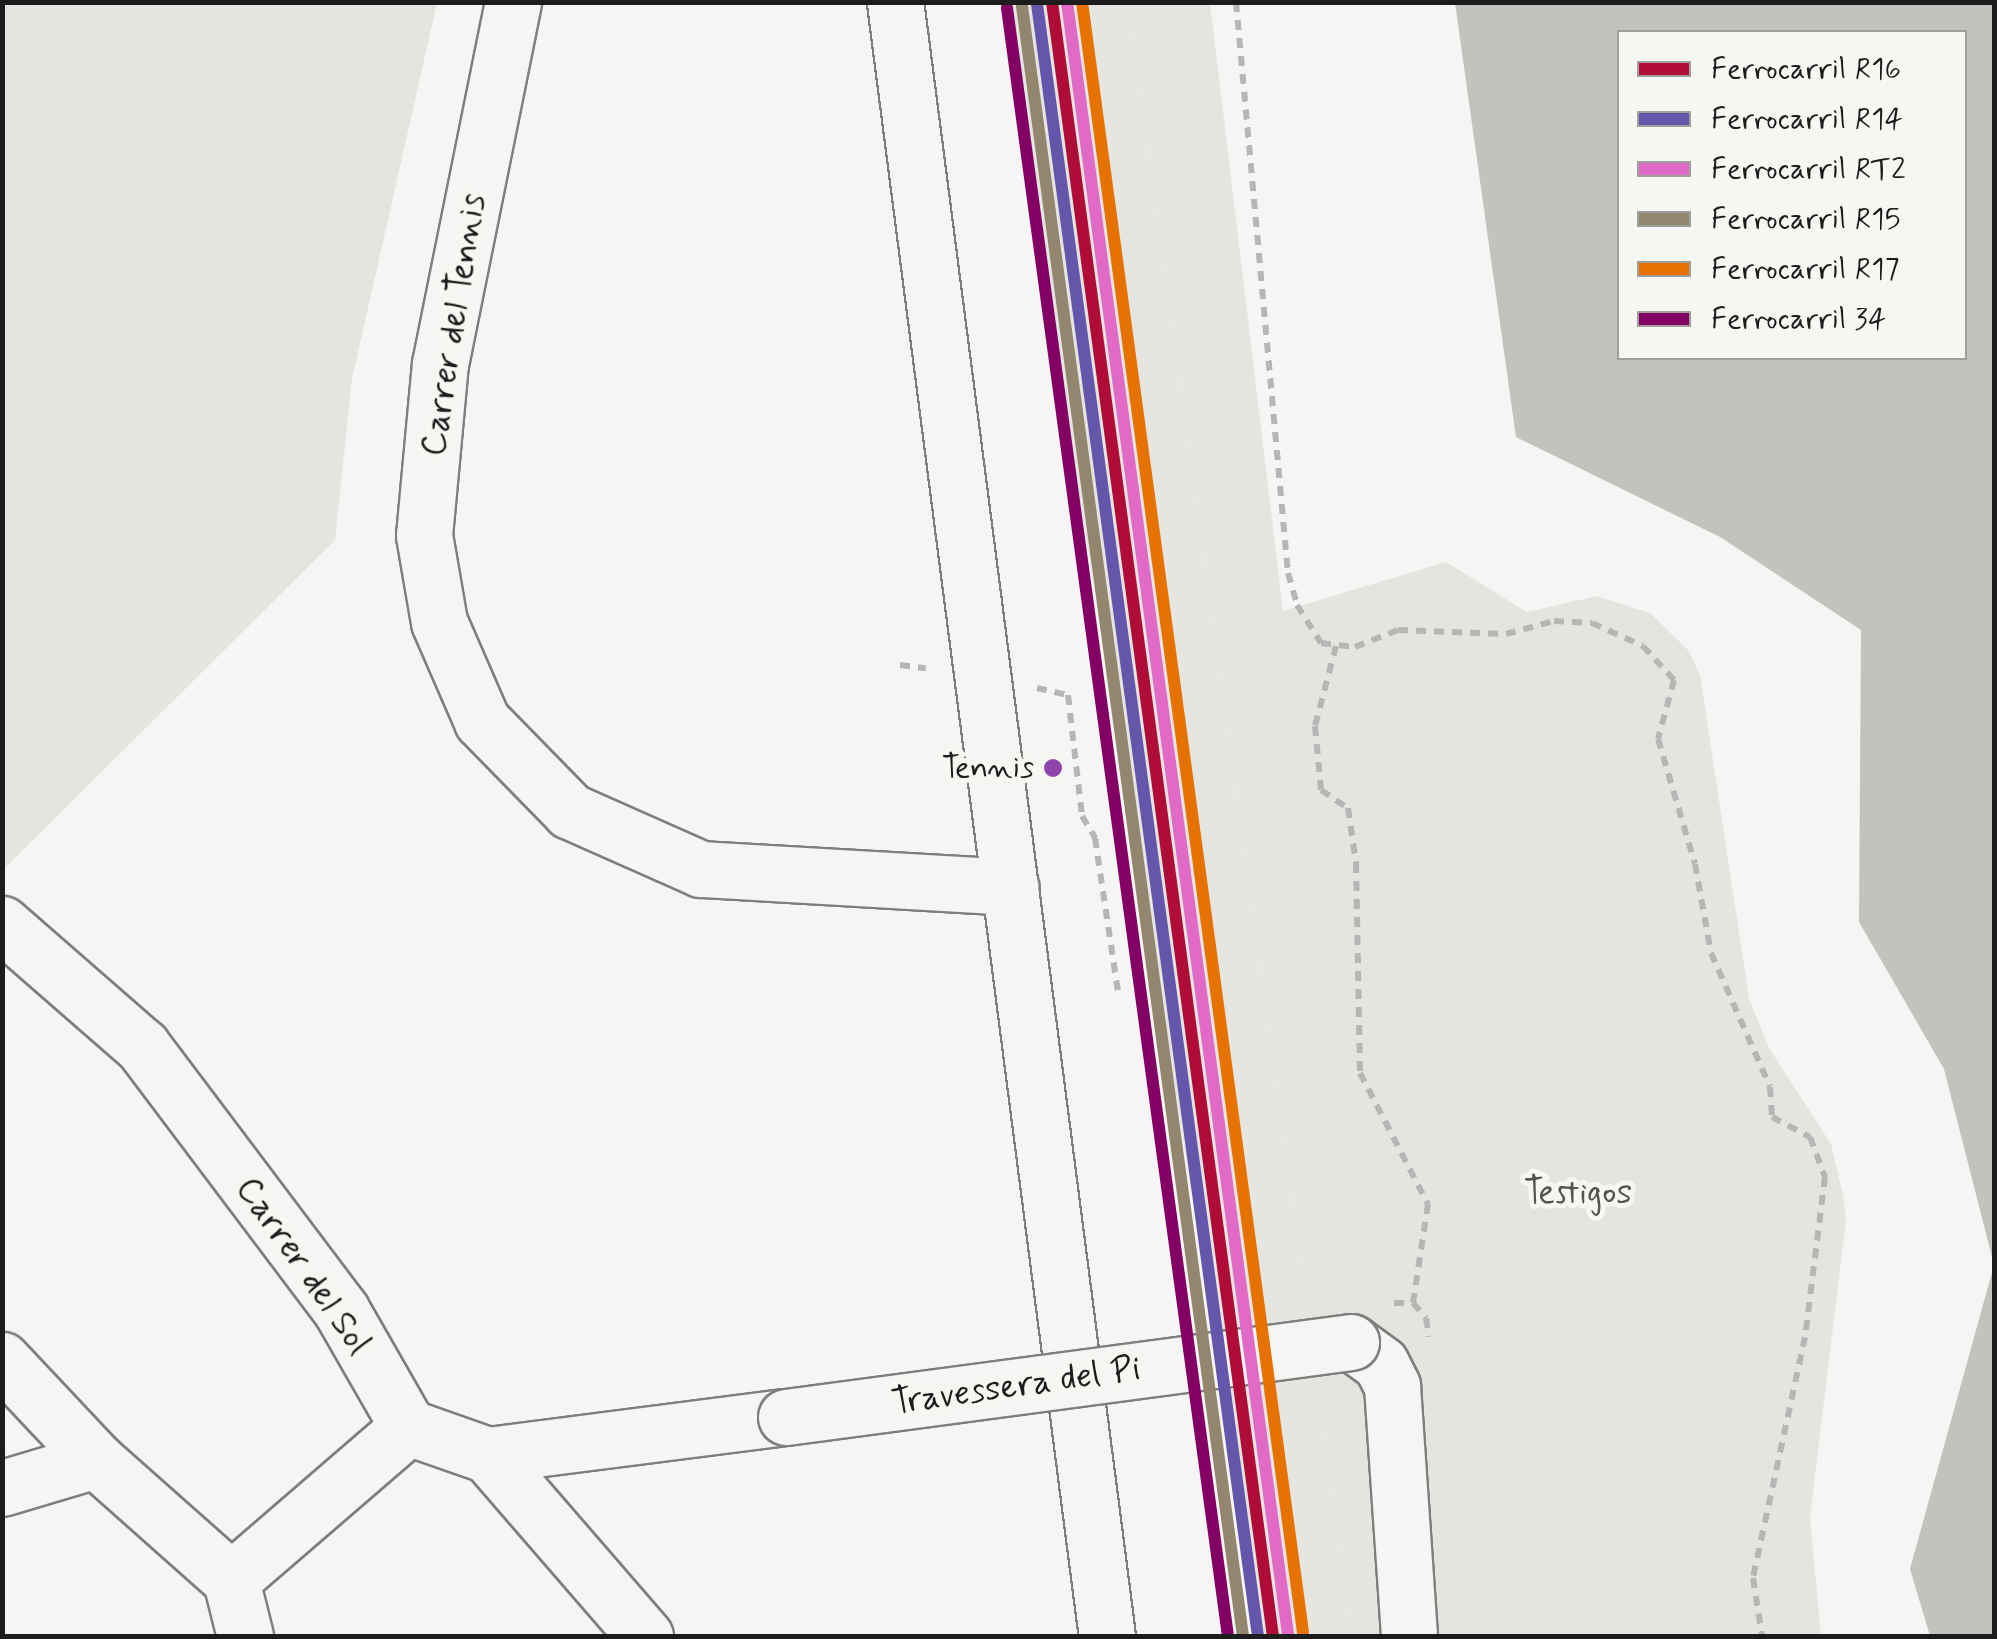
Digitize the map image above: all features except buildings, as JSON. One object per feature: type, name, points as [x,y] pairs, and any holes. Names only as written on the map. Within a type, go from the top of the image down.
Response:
[{"type":"street","name":"Carrer del Tennis","points":[[513,2],[440,363],[424,535],[438,622],[482,720],[570,811],[701,869],[1010,888]]},
{"type":"street","points":[[894,2],[1107,1636]]},
{"type":"street","name":"Carrer del Sol","points":[[2,924],[142,1046],[342,1310],[408,1428]]},
{"type":"street","name":"Travessera del Pi","points":[[488,1454],[1351,1342],[1381,1364],[1392,1386],[1409,1636]]},
{"type":"street","points":[[2,1360],[96,1460],[230,1580],[245,1636]]},
{"type":"street","points":[[230,1580],[408,1428],[488,1454],[644,1636]]},
{"type":"street","points":[[2,1488],[96,1460]]},
{"type":"path","points":[[1236,2],[1288,573],[1297,605],[1321,644],[1355,648],[1398,630],[1506,634],[1554,621],[1592,622],[1643,646],[1674,680],[1658,739],[1694,864],[1711,953],[1770,1088],[1772,1116],[1810,1138],[1825,1176],[1804,1337],[1753,1578],[1762,1636]]},
{"type":"path","points":[[1336,645],[1315,726],[1321,790],[1348,808],[1356,863],[1360,1073],[1428,1204],[1413,1303]]},
{"type":"shaded area","points":[[1000,3],[1131,3],[1355,1636],[1263,1636]]},
{"type":"shaded area","points":[[1455,3],[1994,3],[1994,1265],[1944,1069],[1859,922],[1861,630],[1720,537],[1516,437]]},
{"type":"shaded area","points":[[1994,1265],[1994,1636],[1930,1636],[1910,1569]]},
{"type":"green space","points":[[3,2],[437,3],[352,379],[335,540],[3,870]]},
{"type":"green space","name":"Testigos","points":[[1131,3],[1210,3],[1283,611],[1446,562],[1527,612],[1597,596],[1650,613],[1689,651],[1700,675],[1749,998],[1769,1048],[1831,1144],[1843,1195],[1846,1220],[1810,1517],[1821,1636],[1355,1636]]},
{"type":"rail line","name":"R16","points":[[1052,2],[1273,1636]]},
{"type":"rail line","name":"RT2","points":[[1067,2],[1288,1634]]},
{"type":"rail line","name":"R17","points":[[1082,2],[1303,1632]]},
{"type":"rail line","name":"R14","points":[[1037,4],[1258,1636]]},
{"type":"rail line","name":"R15","points":[[1022,6],[1243,1636]]},
{"type":"rail line","name":"34","points":[[1007,8],[1228,1636]]},
{"type":"place","name":"Tennis","points":[[1053,768]]}]
